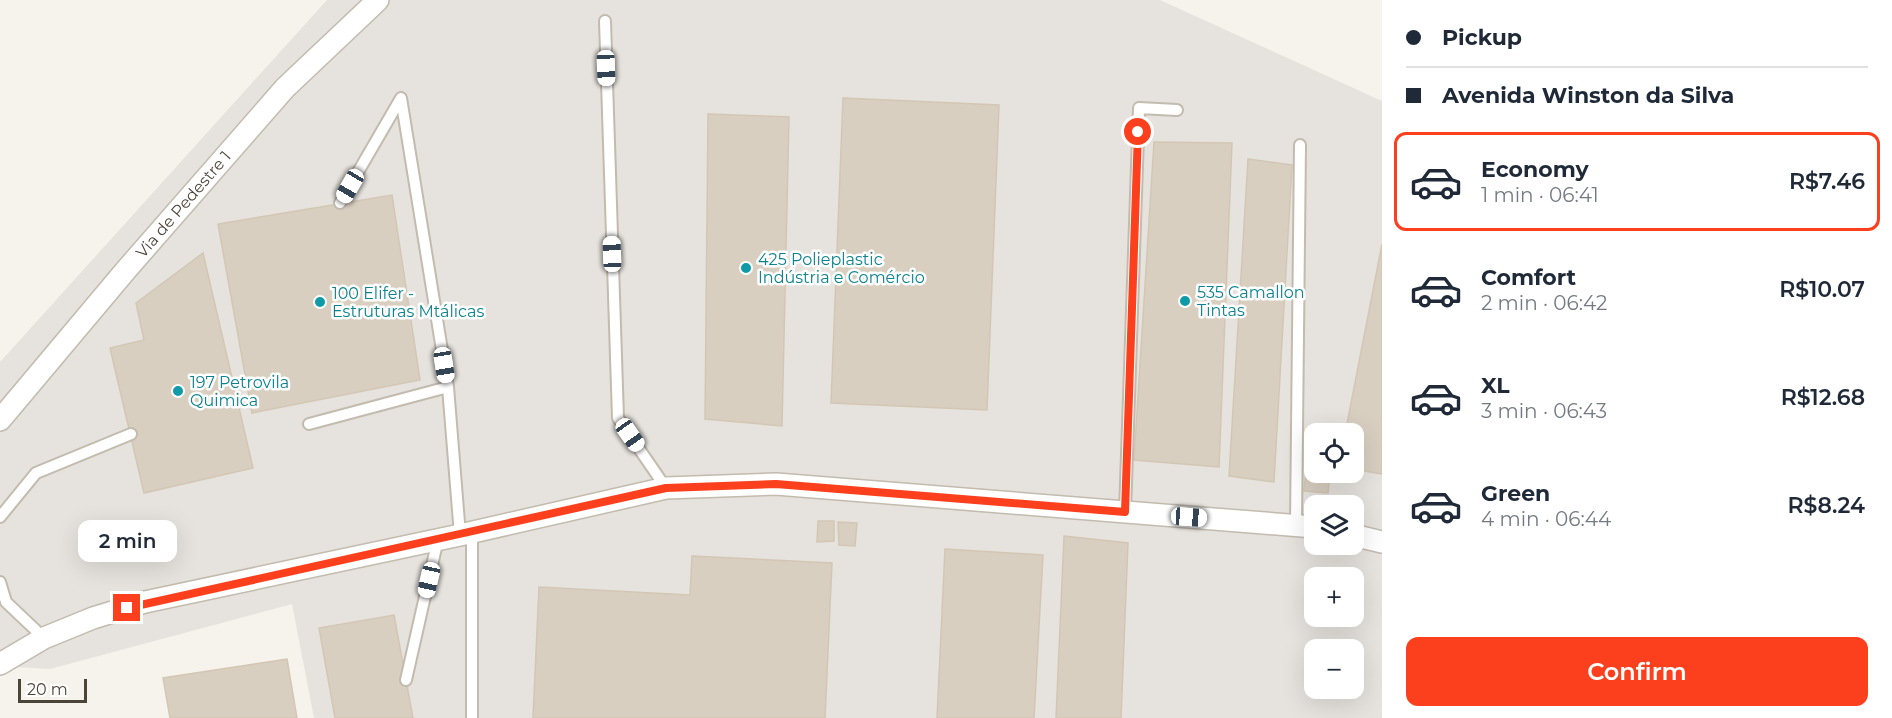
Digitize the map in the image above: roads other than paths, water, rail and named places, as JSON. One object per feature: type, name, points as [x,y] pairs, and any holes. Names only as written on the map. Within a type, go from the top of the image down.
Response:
[{"type":"street","name":"Via de Pedestre 1","points":[[0,420],[126,270],[285,88],[378,0]]},
{"type":"street","points":[[0,664],[44,639],[93,618],[145,603],[666,488],[776,484],[1304,526]]},
{"type":"street","points":[[1364,538],[1382,542]]},
{"type":"lane","points":[[604,21],[618,418],[666,488]]},
{"type":"lane","points":[[340,203],[401,98],[448,387],[466,533],[472,718]]},
{"type":"lane","points":[[1125,512],[1139,108],[1177,110]]},
{"type":"lane","points":[[1300,145],[1305,495]]},
{"type":"lane","points":[[309,424],[448,387]]},
{"type":"lane","points":[[0,517],[36,473],[131,434]]},
{"type":"lane","points":[[406,680],[438,539]]},
{"type":"lane","points":[[0,582],[6,602],[44,639]]},
{"type":"place","name":"425 Polieplastic Indústria e Comércio","points":[[746,268]]},
{"type":"place","name":"535 Camallon Tintas","points":[[1185,301]]},
{"type":"place","name":"100 Elifer - Estruturas Mtálicas","points":[[320,302]]},
{"type":"place","name":"197 Petrovila Quimica","points":[[178,391]]}]
